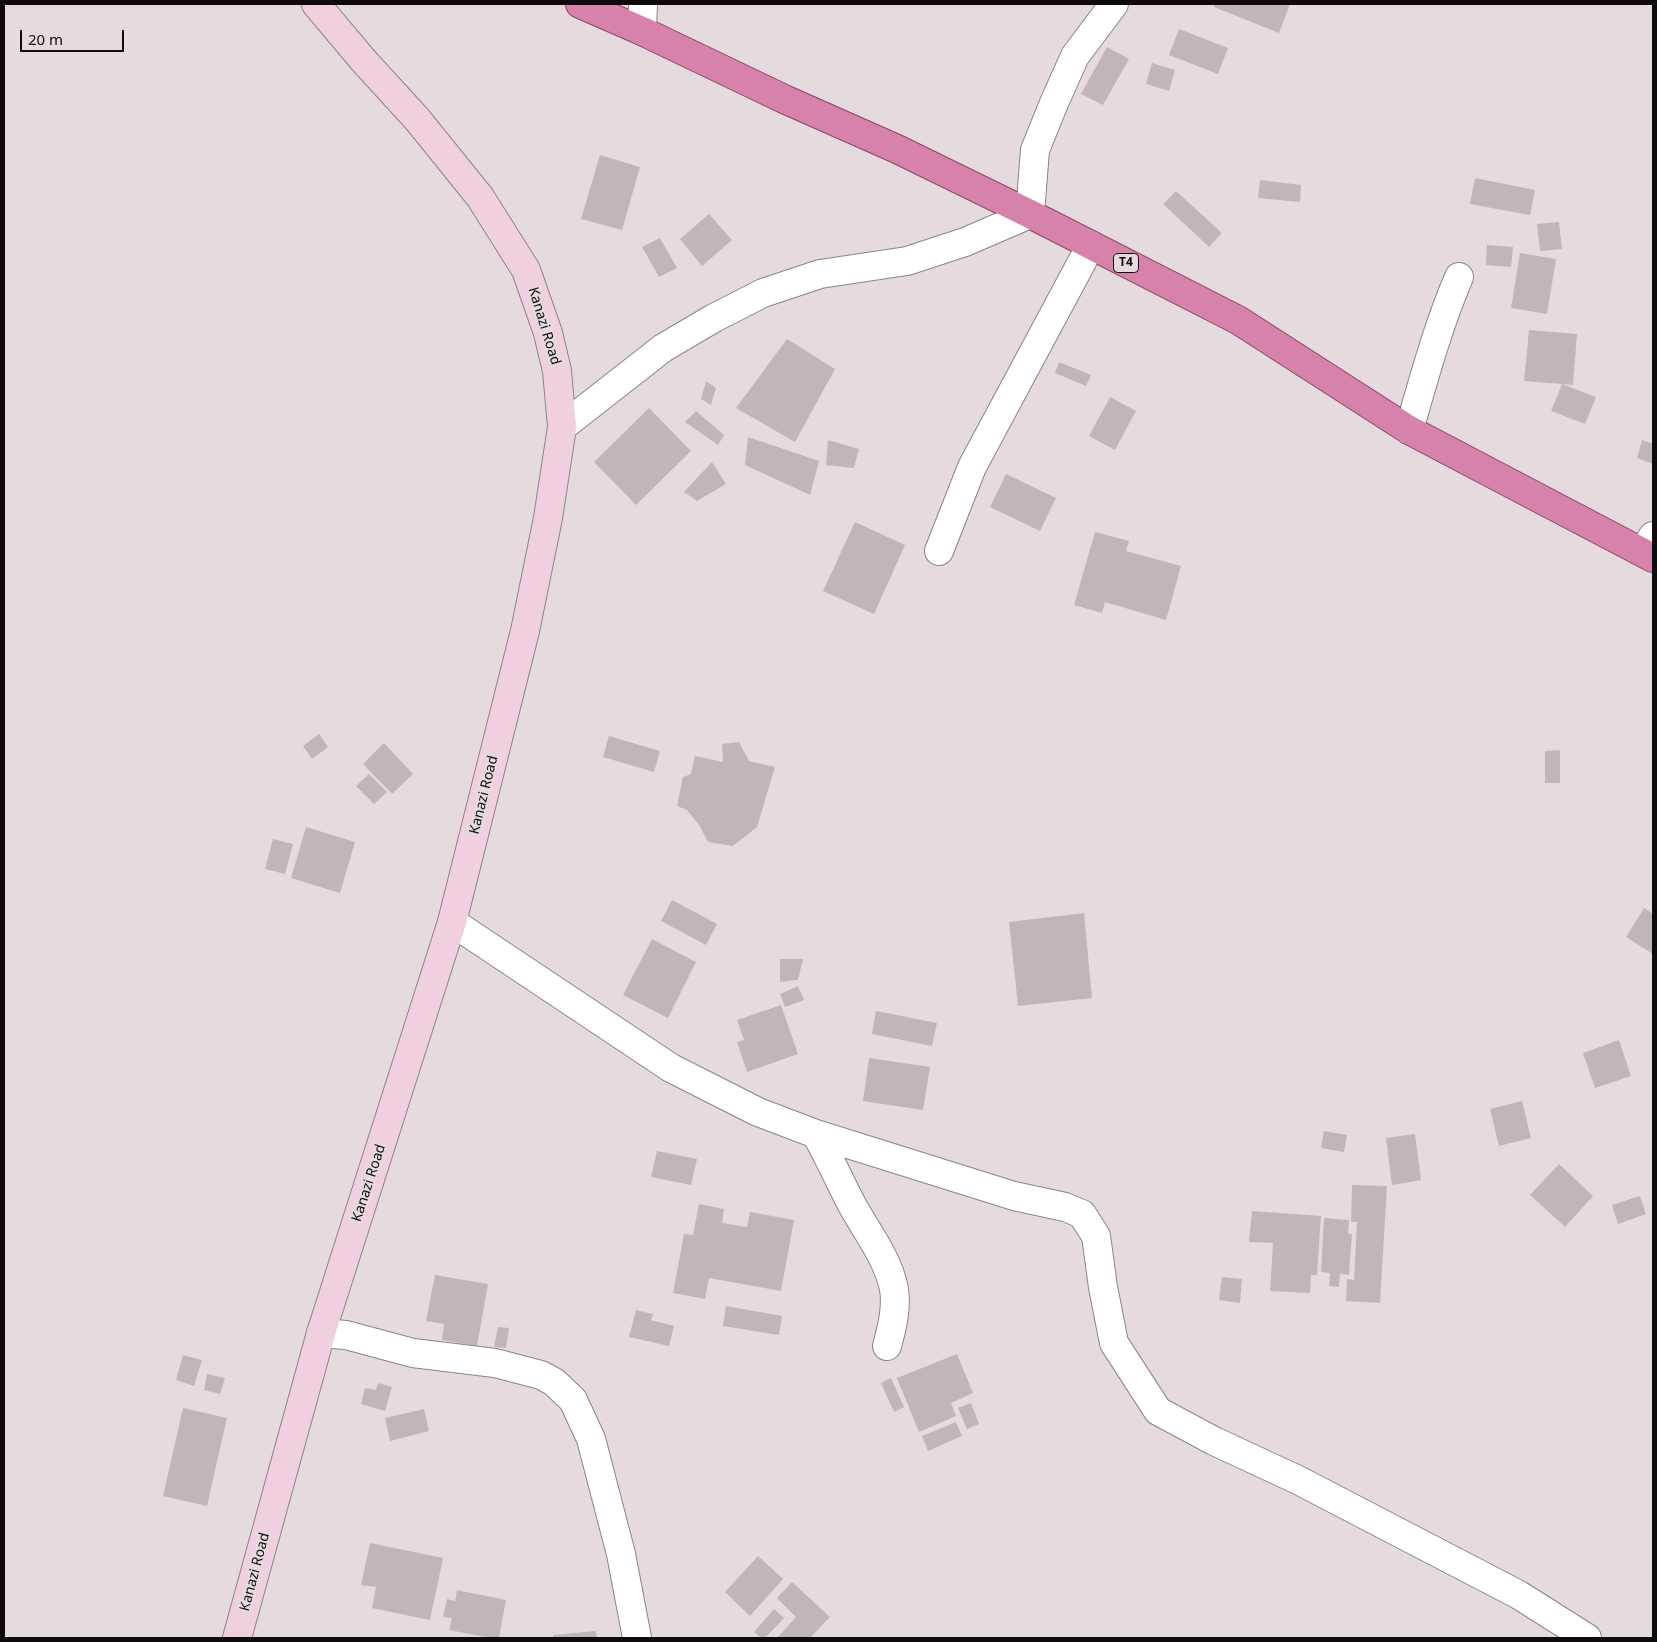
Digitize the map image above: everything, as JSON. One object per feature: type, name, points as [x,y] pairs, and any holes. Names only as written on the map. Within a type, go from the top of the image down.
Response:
[{"type":"highway","name":"T4","points":[[580,4],[897,149],[1091,245],[1238,320],[1409,430],[1650,548]]},
{"type":"main road","name":"Kanazi Road","points":[[237,1638],[321,1333],[452,922],[525,631],[548,518],[562,427],[557,371],[548,333],[526,270],[480,197],[417,119],[363,60],[316,4]]},
{"type":"street","points":[[642,31],[644,4]]},
{"type":"street","points":[[562,427],[663,348],[714,318],[763,293],[820,274],[908,261],[965,242],[1030,214],[1035,150],[1075,56],[1114,4]]},
{"type":"street","points":[[939,551],[972,467],[1091,245]]},
{"type":"street","points":[[1409,430],[1442,321],[1459,277]]},
{"type":"street","points":[[452,922],[671,1068],[758,1112],[816,1134],[1014,1196],[1082,1214],[1096,1236],[1103,1287],[1114,1343],[1158,1411],[1214,1441],[1298,1480],[1519,1595],[1587,1638]]},
{"type":"street","points":[[816,1134],[890,1274],[894,1290],[894,1317],[887,1346]]},
{"type":"street","points":[[321,1333],[346,1335],[413,1353],[495,1363],[541,1375],[554,1382],[572,1400],[591,1438],[621,1554],[637,1638]]},
{"type":"building","points":[[1215,4],[1290,4],[1279,33],[1214,7]]},
{"type":"building","points":[[1179,29],[1228,48],[1218,74],[1169,55]]},
{"type":"building","points":[[1107,47],[1129,59],[1103,105],[1081,94]]},
{"type":"building","points":[[1152,63],[1175,70],[1169,91],[1146,84]]},
{"type":"building","points":[[600,155],[640,167],[622,230],[581,219]]},
{"type":"building","points":[[1475,178],[1535,190],[1530,215],[1470,204]]},
{"type":"building","points":[[1260,180],[1301,185],[1300,202],[1258,198]]},
{"type":"building","points":[[1176,191],[1222,233],[1209,247],[1163,204]]},
{"type":"building","points":[[709,214],[732,240],[702,266],[680,239]]},
{"type":"building","points":[[1559,222],[1562,249],[1540,251],[1537,224]]},
{"type":"building","points":[[660,238],[677,268],[659,277],[642,247]]},
{"type":"building","points":[[1487,245],[1513,247],[1511,267],[1486,265]]},
{"type":"building","points":[[1520,253],[1556,259],[1547,314],[1511,308]]},
{"type":"building","points":[[1529,330],[1577,334],[1573,385],[1524,381]]},
{"type":"building","points":[[787,339],[835,369],[795,442],[736,408]]},
{"type":"building","points":[[1059,362],[1091,375],[1086,386],[1055,373]]},
{"type":"building","points":[[706,381],[716,388],[711,405],[701,399]]},
{"type":"building","points":[[1562,384],[1596,397],[1585,424],[1551,411]]},
{"type":"building","points":[[1110,397],[1136,411],[1115,450],[1089,436]]},
{"type":"building","points":[[649,408],[691,451],[636,505],[594,462]]},
{"type":"building","points":[[696,411],[724,435],[718,445],[685,422]]},
{"type":"building","points":[[748,437],[819,461],[810,495],[745,465]]},
{"type":"building","points":[[828,440],[859,449],[854,468],[826,465]]},
{"type":"building","points":[[1642,440],[1653,444],[1653,464],[1637,458]]},
{"type":"building","points":[[712,462],[726,484],[697,501],[684,492]]},
{"type":"building","points":[[1006,474],[1056,498],[1040,531],[990,507]]},
{"type":"building","points":[[855,522],[905,545],[874,614],[823,591]]},
{"type":"building","points":[[1095,532],[1129,541],[1126,551],[1181,566],[1166,620],[1105,602],[1102,613],[1074,605]]},
{"type":"building","points":[[319,734],[328,747],[312,759],[303,746]]},
{"type":"building","points":[[609,736],[660,751],[654,772],[603,757]]},
{"type":"building","points":[[739,742],[749,761],[775,767],[757,827],[733,846],[708,842],[699,825],[687,810],[677,806],[683,777],[691,774],[695,756],[723,762],[722,744]]},
{"type":"building","points":[[384,743],[413,774],[392,794],[363,764]]},
{"type":"building","points":[[1560,750],[1560,783],[1545,783],[1545,751]]},
{"type":"building","points":[[369,774],[387,792],[374,804],[356,786]]},
{"type":"building","points":[[306,827],[355,842],[340,893],[291,878]]},
{"type":"building","points":[[273,839],[293,844],[285,874],[265,869]]},
{"type":"building","points":[[672,900],[717,924],[706,945],[661,921]]},
{"type":"building","points":[[1644,908],[1653,914],[1653,954],[1626,937]]},
{"type":"building","points":[[1084,913],[1092,998],[1018,1006],[1009,922]]},
{"type":"building","points":[[652,939],[696,962],[668,1018],[623,995]]},
{"type":"building","points":[[780,959],[803,959],[798,980],[780,982]]},
{"type":"building","points":[[798,986],[804,1000],[785,1007],[780,994]]},
{"type":"building","points":[[781,1005],[798,1054],[747,1072],[737,1042],[744,1040],[737,1020]]},
{"type":"building","points":[[876,1011],[937,1023],[932,1046],[872,1034]]},
{"type":"building","points":[[1619,1040],[1631,1076],[1595,1088],[1583,1053]]},
{"type":"building","points":[[869,1058],[930,1067],[923,1110],[863,1101]]},
{"type":"building","points":[[1522,1101],[1531,1138],[1499,1146],[1490,1109]]},
{"type":"building","points":[[1324,1131],[1347,1135],[1344,1152],[1321,1148]]},
{"type":"building","points":[[1415,1134],[1421,1180],[1392,1185],[1386,1138]]},
{"type":"building","points":[[657,1151],[697,1159],[691,1185],[651,1177]]},
{"type":"building","points":[[1559,1164],[1593,1196],[1565,1227],[1530,1195]]},
{"type":"building","points":[[1352,1185],[1387,1186],[1380,1303],[1346,1301],[1347,1279],[1354,1280],[1357,1222],[1351,1222]]},
{"type":"building","points":[[1640,1196],[1646,1214],[1618,1224],[1612,1205]]},
{"type":"building","points":[[699,1204],[724,1209],[722,1223],[747,1227],[750,1212],[794,1220],[781,1291],[709,1278],[705,1299],[673,1293],[684,1234],[693,1235]]},
{"type":"building","points":[[1252,1211],[1321,1216],[1317,1275],[1311,1275],[1310,1293],[1270,1291],[1273,1243],[1249,1242]]},
{"type":"building","points":[[1324,1218],[1349,1220],[1348,1234],[1352,1234],[1349,1275],[1340,1274],[1339,1287],[1329,1286],[1330,1273],[1321,1272]]},
{"type":"building","points":[[435,1275],[488,1284],[477,1346],[442,1340],[444,1324],[426,1321]]},
{"type":"building","points":[[1222,1277],[1242,1279],[1240,1303],[1219,1300]]},
{"type":"building","points":[[726,1306],[782,1316],[779,1335],[723,1326]]},
{"type":"building","points":[[636,1310],[653,1314],[651,1320],[674,1326],[669,1346],[629,1337]]},
{"type":"building","points":[[498,1327],[509,1328],[506,1348],[494,1347]]},
{"type":"building","points":[[957,1354],[973,1393],[951,1403],[956,1416],[919,1432],[897,1378]]},
{"type":"building","points":[[183,1355],[202,1360],[194,1386],[176,1380]]},
{"type":"building","points":[[207,1374],[225,1378],[220,1394],[204,1390]]},
{"type":"building","points":[[891,1378],[904,1407],[894,1412],[881,1383]]},
{"type":"building","points":[[378,1383],[392,1387],[385,1411],[361,1404],[365,1388],[376,1390]]},
{"type":"building","points":[[971,1403],[979,1424],[967,1429],[958,1408]]},
{"type":"building","points":[[183,1408],[227,1418],[207,1506],[163,1496]]},
{"type":"building","points":[[424,1409],[429,1431],[390,1441],[385,1418]]},
{"type":"building","points":[[956,1422],[962,1436],[928,1451],[922,1436]]},
{"type":"building","points":[[370,1543],[443,1558],[430,1620],[372,1608],[376,1587],[361,1585]]},
{"type":"building","points":[[758,1556],[783,1579],[750,1616],[725,1592]]},
{"type":"building","points":[[792,1582],[830,1617],[810,1638],[777,1638],[796,1617],[777,1598]]},
{"type":"building","points":[[457,1590],[506,1600],[499,1638],[449,1630],[452,1618],[443,1617],[447,1599],[455,1601]]},
{"type":"building","points":[[774,1609],[784,1618],[765,1638],[761,1638],[754,1632]]},
{"type":"building","points":[[596,1631],[597,1638],[554,1638],[553,1635]]}]
